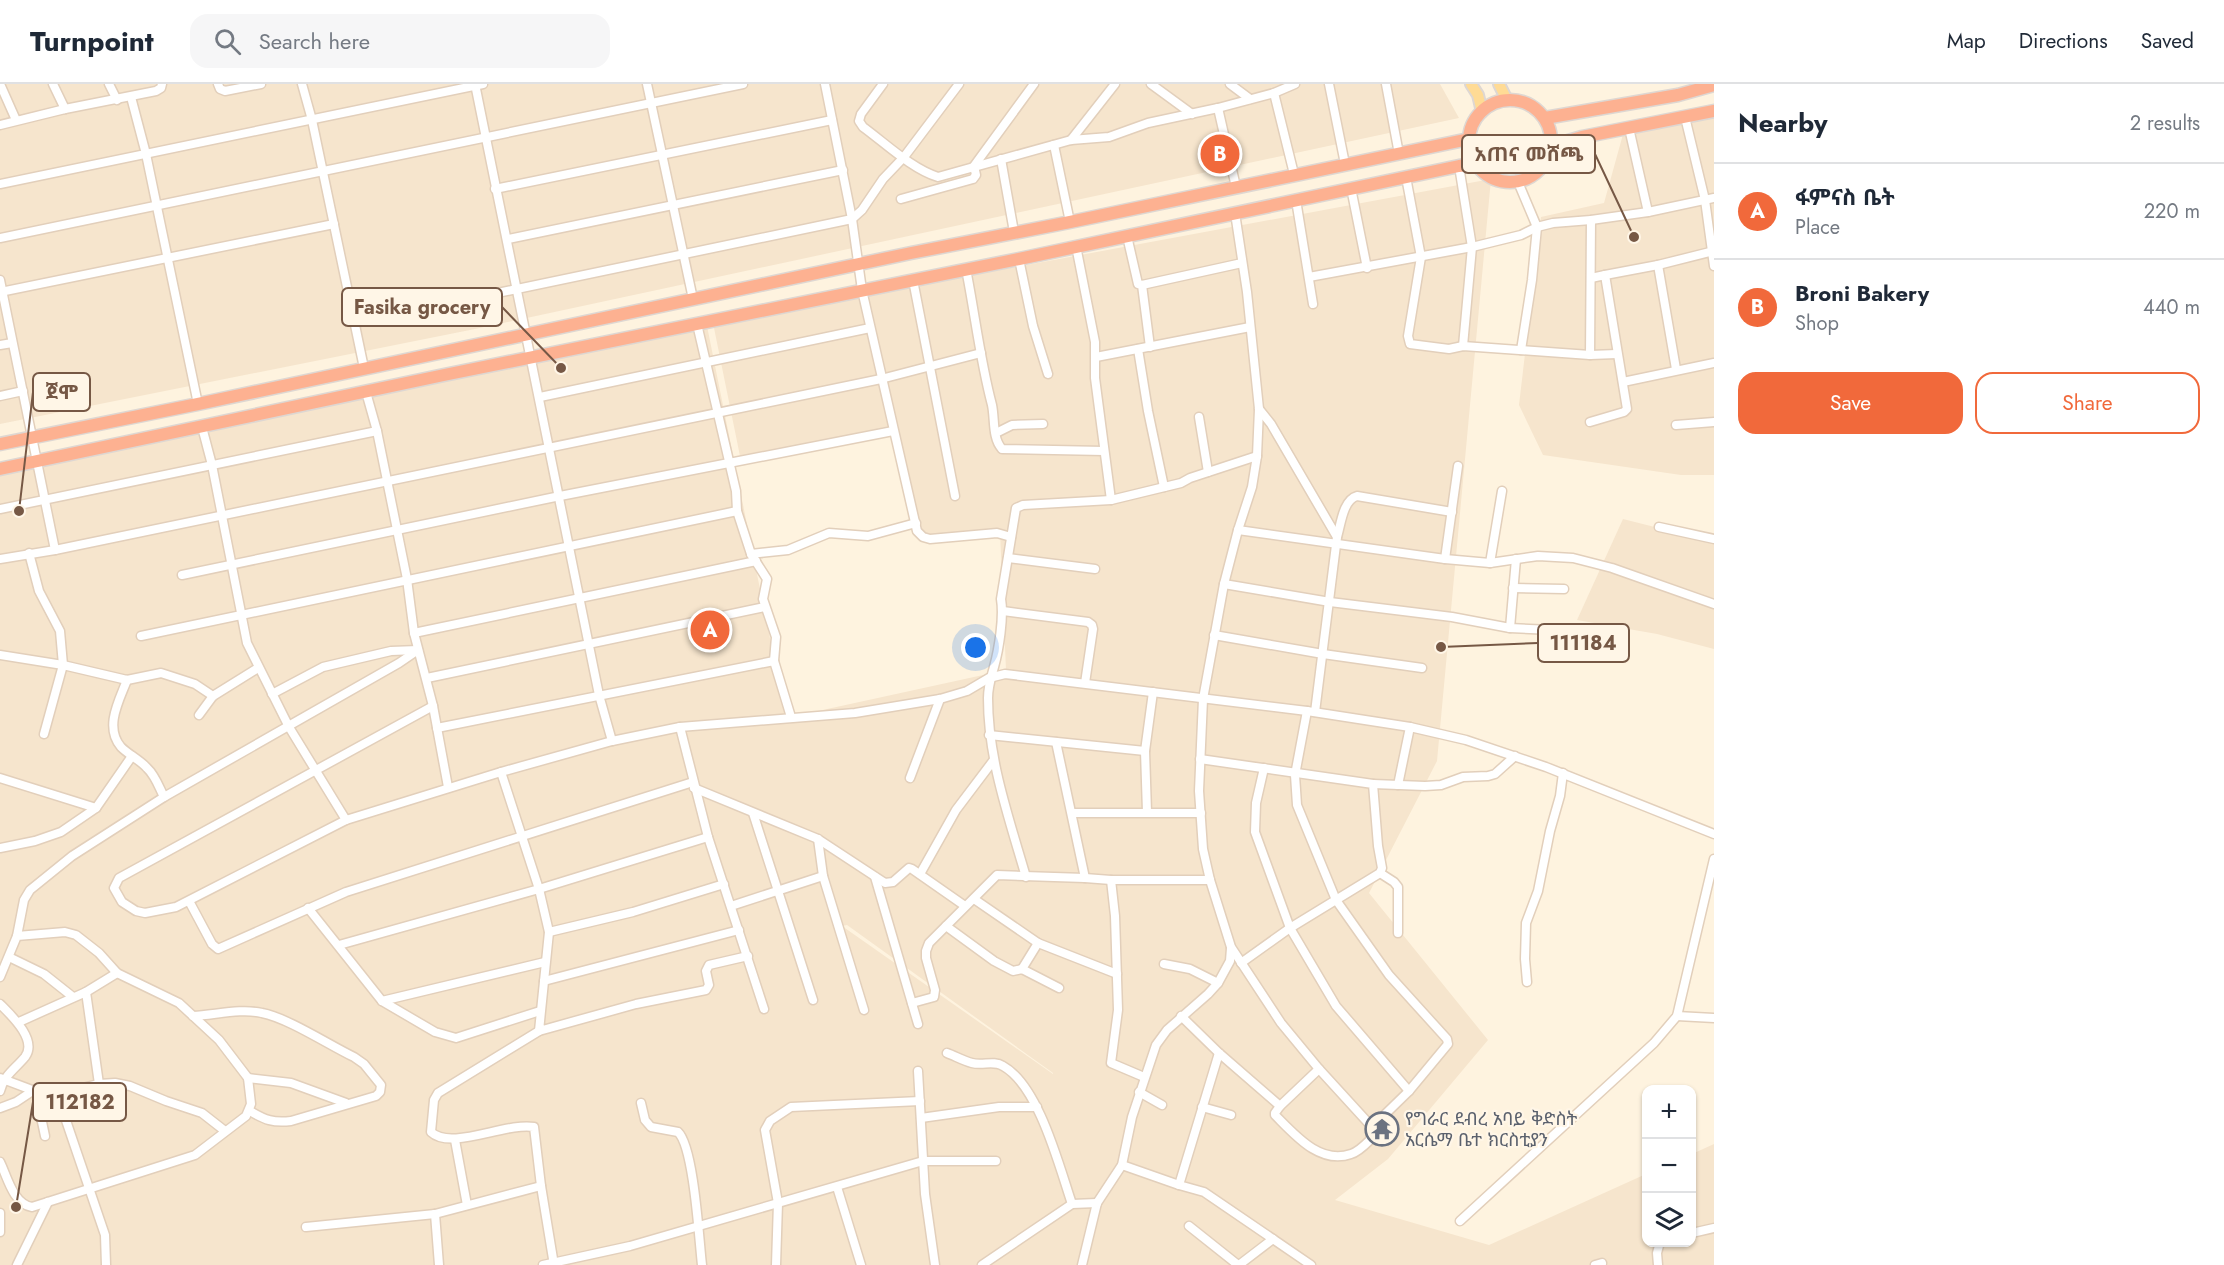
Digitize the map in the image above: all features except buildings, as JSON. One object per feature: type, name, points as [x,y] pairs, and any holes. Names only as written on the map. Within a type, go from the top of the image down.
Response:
[{"type":"highway","points":[[1545,118],[1676,89],[1714,85]]},
{"type":"highway","points":[[1508,100],[1522,101],[1535,108],[1545,118],[1549,127],[1551,146],[1548,158],[1530,177],[1518,182],[1494,179],[1484,173],[1470,152],[1469,139],[1473,124],[1482,112],[1493,104],[1508,100]]},
{"type":"highway","points":[[1551,146],[1582,136],[1714,111]]},
{"type":"highway","points":[[0,444],[1469,139]]},
{"type":"highway","points":[[0,469],[1476,164]]},
{"type":"main road","points":[[1471,84],[1478,95],[1482,112]]},
{"type":"main road","points":[[1499,84],[1508,100]]},
{"type":"street","points":[[0,84],[16,120]]},
{"type":"street","points":[[53,84],[64,109]]},
{"type":"street","points":[[109,84],[117,100]]},
{"type":"street","points":[[0,125],[64,109],[156,92],[162,84]]},
{"type":"street","points":[[218,84],[220,89],[225,91],[261,84]]},
{"type":"street","points":[[302,84],[312,120],[364,368]]},
{"type":"street","points":[[647,84],[693,299]]},
{"type":"street","points":[[0,238],[743,84]]},
{"type":"street","points":[[825,84],[852,219],[862,290],[917,531],[923,537],[930,539],[997,533],[1011,537]]},
{"type":"street","points":[[883,84],[861,114],[859,121],[863,127],[904,157],[928,174],[938,177],[1071,140],[1109,137],[1148,123],[1274,93],[1295,84]]},
{"type":"street","points":[[354,324],[852,219],[883,178],[904,157],[959,84]]},
{"type":"street","points":[[901,199],[973,179],[976,175],[974,166],[1034,84]]},
{"type":"street","points":[[1071,140],[1115,84]]},
{"type":"street","points":[[1152,84],[1192,114]]},
{"type":"street","points":[[1230,84],[1250,99]]},
{"type":"street","points":[[1329,84],[1345,164]]},
{"type":"street","points":[[1386,84],[1399,154]]},
{"type":"street","points":[[0,184],[478,85],[495,189],[508,239],[525,335],[540,397],[600,695],[612,741]]},
{"type":"street","points":[[1274,93],[1294,174]]},
{"type":"street","points":[[131,97],[158,206],[198,404]]},
{"type":"street","points":[[1218,108],[1236,187]]},
{"type":"street","points":[[1685,117],[1710,199],[1714,266]]},
{"type":"street","points":[[495,189],[832,120]]},
{"type":"street","points":[[1629,128],[1648,212]]},
{"type":"street","points":[[1054,145],[1070,222]]},
{"type":"street","points":[[1001,159],[1014,232]]},
{"type":"street","points":[[1459,166],[1472,248],[1463,346]]},
{"type":"street","points":[[508,239],[843,170]]},
{"type":"street","points":[[1406,177],[1421,256],[1408,341],[1410,344],[1449,349],[1463,346],[1590,355],[1617,354]]},
{"type":"street","points":[[1518,182],[1537,227],[1532,280],[1521,350]]},
{"type":"street","points":[[1351,188],[1367,268]]},
{"type":"street","points":[[1310,277],[1472,248],[1521,235],[1537,227],[1553,223],[1648,212],[1710,199]]},
{"type":"street","points":[[1296,200],[1313,304]]},
{"type":"street","points":[[1235,213],[1259,409],[1257,456],[1252,487],[1224,584],[1203,699],[1200,759],[1203,849],[1231,947],[1281,1023],[1372,1127]]},
{"type":"street","points":[[1590,355],[1591,220]]},
{"type":"street","points":[[1,291],[334,224]]},
{"type":"street","points":[[1127,236],[1138,284],[1142,285],[1242,263]]},
{"type":"street","points":[[1076,246],[1095,342],[1095,378],[1111,500]]},
{"type":"street","points":[[1591,278],[1713,251]]},
{"type":"street","points":[[1019,259],[1033,326],[1048,375]]},
{"type":"street","points":[[1658,265],[1676,369]]},
{"type":"street","points":[[966,269],[983,373],[992,406],[998,444],[1002,449],[1104,451]]},
{"type":"street","points":[[1590,422],[1625,411],[1623,382],[1605,275]]},
{"type":"street","points":[[0,280],[55,550]]},
{"type":"street","points":[[913,280],[945,435],[955,496]]},
{"type":"street","points":[[1142,285],[1150,346]]},
{"type":"street","points":[[697,324],[736,491],[737,511],[753,557],[766,579],[763,599],[776,637],[774,661],[791,717]]},
{"type":"street","points":[[1096,357],[1250,327]]},
{"type":"street","points":[[540,397],[870,328]]},
{"type":"street","points":[[0,345],[12,343]]},
{"type":"street","points":[[1138,349],[1164,487]]},
{"type":"street","points":[[0,559],[55,550],[881,379],[981,353]]},
{"type":"street","points":[[1623,382],[1676,369],[1714,363]]},
{"type":"street","points":[[0,396],[23,392]]},
{"type":"street","points":[[366,392],[377,431],[407,579],[414,633],[434,706],[448,787]]},
{"type":"street","points":[[1259,409],[1271,424],[1336,541]]},
{"type":"street","points":[[1199,417],[1208,472]]},
{"type":"street","points":[[1676,425],[1714,422]]},
{"type":"street","points":[[996,433],[1012,424],[1043,424]]},
{"type":"street","points":[[202,428],[212,465],[247,643],[289,727],[346,820]]},
{"type":"street","points":[[0,509],[377,431]]},
{"type":"street","points":[[182,575],[560,496],[893,431]]},
{"type":"street","points":[[1026,877],[993,761],[988,735],[989,678],[994,667],[1003,610],[1000,599],[1016,508],[1023,505],[1111,500],[1181,483],[1257,456]]},
{"type":"street","points":[[1445,560],[1458,466]]},
{"type":"street","points":[[1490,563],[1502,491]]},
{"type":"street","points":[[1319,1069],[1275,1113],[1276,1117],[1315,1150],[1331,1158],[1354,1154],[1370,1140],[1372,1127],[1409,1091],[1447,1047],[1448,1041],[1389,975],[1336,900],[1297,805],[1295,775],[1323,654],[1336,541],[1347,502],[1357,496],[1452,512]]},
{"type":"street","points":[[141,636],[737,511]]},
{"type":"street","points":[[414,633],[580,599],[788,550],[829,533],[868,536],[916,523]]},
{"type":"street","points":[[1659,527],[1714,539]]},
{"type":"street","points":[[1238,530],[1336,541],[1445,560],[1490,563],[1538,556],[1573,558],[1612,568],[1714,604]]},
{"type":"street","points":[[29,553],[39,591],[60,631],[63,665],[44,734]]},
{"type":"street","points":[[1008,558],[1095,569]]},
{"type":"street","points":[[1510,628],[1516,560]]},
{"type":"street","points":[[1224,584],[1330,602],[1452,617],[1510,628],[1574,631]]},
{"type":"street","points":[[1513,588],[1564,589]]},
{"type":"street","points":[[427,678],[765,607]]},
{"type":"street","points":[[1003,610],[1088,622],[1092,625],[1094,629],[1085,683]]},
{"type":"street","points":[[1214,635],[1422,668]]},
{"type":"street","points":[[272,694],[322,667],[391,651],[418,650]]},
{"type":"street","points":[[0,977],[17,936],[24,900],[30,890],[72,856],[164,797],[289,727],[418,650]]},
{"type":"street","points":[[0,655],[63,665],[127,680],[161,673],[195,684],[213,696]]},
{"type":"street","points":[[437,728],[774,661]]},
{"type":"street","points":[[199,715],[213,696],[258,668]]},
{"type":"street","points":[[434,706],[118,878],[114,888],[122,902],[129,908],[145,913],[177,907],[346,820],[448,787],[612,741],[680,727],[855,712],[940,699],[967,691],[989,678],[1005,674],[1311,712],[1410,728],[1466,740],[1563,773],[1714,834]]},
{"type":"street","points":[[127,680],[114,713],[115,739],[150,770],[164,797]]},
{"type":"street","points":[[1147,812],[1145,751],[1153,692]]},
{"type":"street","points":[[910,778],[940,699]]},
{"type":"street","points":[[680,727],[708,837],[764,1009]]},
{"type":"street","points":[[1398,785],[1410,728]]},
{"type":"street","points":[[988,735],[1145,751]]},
{"type":"street","points":[[1056,742],[1073,813],[1085,878]]},
{"type":"street","points":[[0,848],[35,841],[61,832],[96,808],[132,756]]},
{"type":"street","points":[[1200,759],[1295,775],[1373,784],[1425,786],[1463,777],[1496,774],[1515,756]]},
{"type":"street","points":[[920,874],[956,810],[993,761]]},
{"type":"street","points":[[1264,768],[1256,803],[1255,832],[1290,928],[1336,1006],[1409,1091]]},
{"type":"street","points":[[501,772],[538,889],[549,932],[539,1032]]},
{"type":"street","points":[[1527,982],[1526,923],[1538,891],[1550,831],[1560,796],[1563,773]]},
{"type":"street","points":[[0,778],[96,808]]},
{"type":"street","points":[[1241,963],[1290,928],[1380,873],[1382,868],[1373,784]]},
{"type":"street","points":[[189,901],[212,944],[218,949],[346,892],[521,836],[694,785],[753,813],[818,838],[885,883],[893,882],[909,868],[965,906]]},
{"type":"street","points":[[753,813],[813,1000]]},
{"type":"street","points":[[1073,813],[1201,813]]},
{"type":"street","points":[[339,945],[538,889],[708,837]]},
{"type":"street","points":[[818,838],[824,876],[864,1010]]},
{"type":"street","points":[[1460,1221],[1654,1043],[1677,1016],[1714,859]]},
{"type":"street","points":[[1380,873],[1398,887],[1398,933]]},
{"type":"street","points":[[912,1003],[934,997],[935,990],[926,951],[930,943],[997,875],[1111,880],[1210,880]]},
{"type":"street","points":[[732,906],[824,876]]},
{"type":"street","points":[[875,877],[918,1024]]},
{"type":"street","points":[[1111,880],[1118,1010],[1111,1064],[1144,1077]]},
{"type":"street","points":[[549,932],[633,912],[724,884]]},
{"type":"street","points":[[974,898],[1038,943],[1117,974]]},
{"type":"street","points":[[308,908],[382,1001],[435,1032],[456,1038],[540,1011]]},
{"type":"street","points":[[946,926],[994,961],[1013,971],[1022,969],[1059,988]]},
{"type":"street","points":[[544,981],[739,930]]},
{"type":"street","points":[[0,1162],[16,1196],[22,1204],[32,1207],[195,1155],[250,1111],[251,1104],[248,1078],[219,1040],[179,1004],[117,973],[99,953],[76,935],[65,932],[17,936]]},
{"type":"street","points":[[1022,969],[1038,943]]},
{"type":"street","points":[[1082,1265],[1097,1203],[1122,1165],[1132,1117],[1156,1045],[1167,1030],[1208,994],[1218,982],[1230,961],[1231,947]]},
{"type":"street","points":[[554,1264],[540,1186],[534,1127],[513,1127],[455,1140],[435,1136],[431,1132],[435,1096],[539,1032],[636,1004],[706,990],[709,985],[706,971],[709,965],[748,956]]},
{"type":"street","points":[[9,957],[44,974],[73,997]]},
{"type":"street","points":[[382,1001],[545,962]]},
{"type":"street","points":[[1164,964],[1190,969],[1218,982]]},
{"type":"street","points":[[20,1022],[86,992],[117,973]]},
{"type":"street","points":[[86,992],[99,1084]]},
{"type":"street","points":[[0,1004],[20,1022],[29,1049],[27,1055],[1,1079],[0,1091]]},
{"type":"street","points":[[193,1016],[262,1013],[277,1018],[354,1057],[364,1064],[381,1085],[380,1092],[376,1096],[291,1121],[276,1123],[250,1111]]},
{"type":"street","points":[[1181,1016],[1219,1053],[1280,1106]]},
{"type":"street","points":[[1677,1016],[1714,1018]]},
{"type":"street","points":[[947,1053],[974,1063],[992,1062],[1001,1065],[1011,1071],[1023,1085],[1037,1107],[1072,1204]]},
{"type":"street","points":[[1179,1185],[1219,1053]]},
{"type":"street","points":[[918,1071],[925,1194],[935,1265]]},
{"type":"street","points":[[248,1078],[291,1083],[346,1103]]},
{"type":"street","points":[[1,1079],[37,1091],[57,1094],[99,1084],[115,1083],[130,1086],[197,1111],[225,1131]]},
{"type":"street","points":[[0,1108],[37,1091]]},
{"type":"street","points":[[37,1091],[45,1136]]},
{"type":"street","points":[[1140,1092],[1162,1105]]},
{"type":"street","points":[[57,1094],[105,1235],[106,1265]]},
{"type":"street","points":[[776,1265],[778,1203],[765,1130],[770,1121],[791,1107],[920,1101]]},
{"type":"street","points":[[641,1103],[645,1120],[651,1127],[678,1132],[684,1140],[693,1187],[702,1265]]},
{"type":"street","points":[[921,1118],[999,1107],[1037,1107]]},
{"type":"street","points":[[1202,1107],[1231,1115]]},
{"type":"street","points":[[455,1140],[467,1205]]},
{"type":"street","points":[[543,1265],[630,1246],[923,1161],[996,1161]]},
{"type":"street","points":[[1122,1165],[1204,1192],[1311,1265]]},
{"type":"street","points":[[306,1227],[435,1214],[540,1186]]},
{"type":"street","points":[[837,1187],[861,1265]]},
{"type":"street","points":[[17,1265],[48,1202]]},
{"type":"street","points":[[982,1265],[1072,1204],[1097,1203]]},
{"type":"street","points":[[0,1214],[0,1232]]},
{"type":"street","points":[[435,1214],[439,1265]]},
{"type":"street","points":[[1189,1226],[1239,1265],[1273,1239]]},
{"type":"street","points":[[1696,1232],[1714,1228]]},
{"type":"street","points":[[1658,1247],[1656,1253],[1658,1265]]},
{"type":"shaded area","points":[[0,84],[1440,84],[1459,118],[475,329],[0,424]]},
{"type":"shaded area","points":[[1714,114],[1714,475],[1681,475],[1543,455],[1519,405],[1541,217],[1604,203],[1625,127]]},
{"type":"shaded area","points":[[1491,179],[1437,761],[1369,893],[1488,1040],[1388,1159],[1335,1200],[1489,1245],[1642,1176],[1642,1247],[1696,1247],[1696,1152],[1714,1144],[1714,1265],[0,1265],[0,474],[707,326],[786,718],[1006,670],[1000,532],[918,539],[898,424],[741,461],[713,323]],"holes":[[[847,925],[1053,1074],[842,926]]]},
{"type":"shaded area","points":[[1623,519],[1714,542],[1714,649],[1657,634],[1577,620]]},
{"type":"place","name":"Broni Bakery","points":[[1220,154]]},
{"type":"place","name":"አጠና መሸጫ","points":[[1634,237]]},
{"type":"place","name":"Fasika grocery","points":[[561,368]]},
{"type":"place","name":"ጀሞ","points":[[19,511]]},
{"type":"place","name":"ፋምናስ ቤት","points":[[710,630]]},
{"type":"place","name":"111184","points":[[1441,647]]},
{"type":"place","name":"የግራር ደብረ አባይ ቅድስት አርሴማ ቤተ ክርስቲያን","points":[[1382,1129]]},
{"type":"place","name":"112182","points":[[16,1207]]}]
